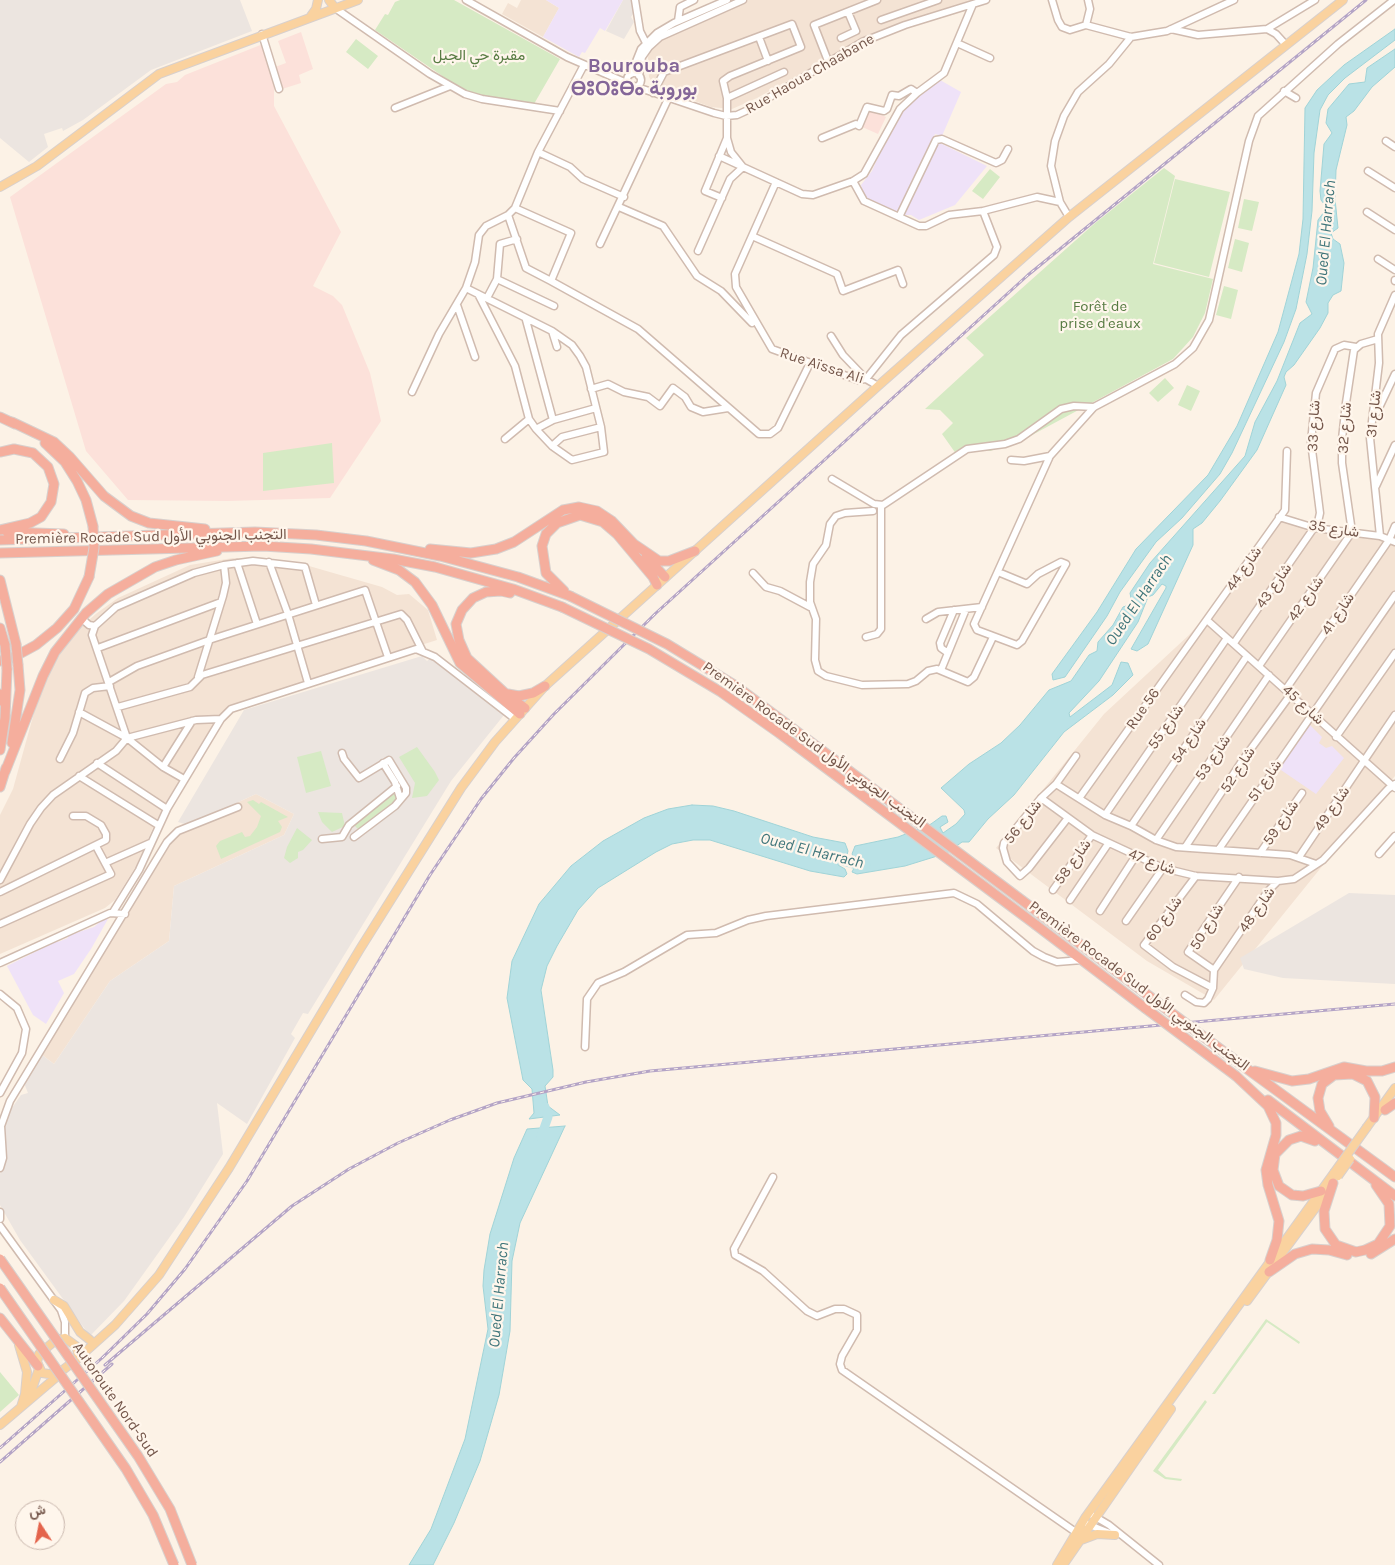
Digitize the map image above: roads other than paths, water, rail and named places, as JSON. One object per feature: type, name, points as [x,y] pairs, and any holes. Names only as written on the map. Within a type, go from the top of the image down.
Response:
[{"type":"highway","points":[[0,417],[54,442],[70,456],[104,496],[131,516],[149,523],[178,528],[255,532]]},
{"type":"highway","points":[[0,661],[12,658],[36,645],[57,628],[74,609],[89,577],[94,548],[93,526],[82,490],[65,462],[45,443],[12,422]]},
{"type":"highway","points":[[0,452],[21,449],[40,457],[48,467],[54,484],[51,502],[41,517],[30,524],[0,531]]},
{"type":"highway","points":[[366,541],[471,553],[496,549],[514,542],[563,510],[579,507],[597,511],[612,521],[665,577]]},
{"type":"highway","points":[[570,596],[546,573],[542,546],[546,534],[556,523],[580,515],[603,522],[617,534],[653,577],[657,585]]},
{"type":"highway","points":[[0,531],[127,538]]},
{"type":"highway","name":"Première Rocade Sud التجنب الجنوبي الأول","points":[[0,540],[127,538],[255,532],[316,535],[366,541],[440,556],[518,578],[570,596],[667,644],[736,686],[1165,1008],[1395,1177]]},
{"type":"highway","points":[[634,544],[654,559],[664,562],[695,551]]},
{"type":"highway","points":[[0,787],[43,676],[55,652],[81,618],[108,594],[155,567],[212,552],[263,546]]},
{"type":"highway","name":"Première Rocade Sud التجنب الجنوبي الأول","points":[[0,553],[263,546],[357,554],[435,567],[472,576],[562,607],[649,649],[721,692],[787,738],[1395,1196]]},
{"type":"highway","points":[[357,554],[400,570],[416,582],[432,605],[460,663],[520,714]]},
{"type":"highway","points":[[0,580],[16,644],[20,690],[17,721],[6,772]]},
{"type":"highway","points":[[520,714],[506,694],[467,658],[459,640],[456,624],[462,610],[473,598],[486,592],[501,591],[562,607]]},
{"type":"highway","points":[[0,628],[5,645],[7,669],[5,718],[0,750]]},
{"type":"highway","points":[[506,694],[526,694],[545,686]]},
{"type":"highway","points":[[0,694],[0,702]]},
{"type":"highway","points":[[1249,1070],[1292,1082],[1309,1079],[1344,1067],[1366,1071],[1382,1071],[1395,1067]]},
{"type":"highway","points":[[1335,1134],[1320,1112],[1318,1098],[1322,1084],[1334,1075],[1353,1074],[1368,1080],[1375,1097],[1374,1118]]},
{"type":"highway","points":[[1236,1076],[1268,1106],[1276,1123],[1276,1135],[1266,1170],[1268,1185],[1279,1221],[1277,1240],[1270,1260]]},
{"type":"highway","points":[[1385,1110],[1395,1102]]},
{"type":"highway","points":[[1321,1191],[1300,1196],[1285,1192],[1275,1181],[1273,1162],[1279,1148],[1295,1137],[1308,1138],[1329,1147]]},
{"type":"highway","points":[[1378,1163],[1395,1172]]},
{"type":"highway","points":[[1335,1178],[1324,1210],[1325,1229],[1330,1240],[1340,1248],[1347,1251],[1360,1252],[1381,1241],[1391,1221],[1387,1200],[1368,1175]]},
{"type":"highway","points":[[1269,1272],[1285,1260],[1305,1251],[1319,1248],[1352,1257],[1362,1257],[1374,1253],[1395,1239]]},
{"type":"highway","name":"Autoroute Nord-Sud","points":[[0,1259],[138,1456],[170,1508],[192,1565]]},
{"type":"highway","name":"Autoroute Nord-Sud","points":[[0,1288],[126,1469],[152,1515],[174,1565]]},
{"type":"highway","points":[[1,1324],[18,1341],[38,1368]]},
{"type":"main road","points":[[310,17],[316,9],[318,0]]},
{"type":"main road","points":[[329,0],[335,8]]},
{"type":"main road","points":[[0,187],[37,166],[158,74],[358,0]]},
{"type":"main road","points":[[0,1425],[114,1325],[145,1293],[176,1251],[233,1162],[443,815],[476,767],[545,686],[878,386],[1070,217],[1343,0]]},
{"type":"main road","points":[[1369,1128],[1395,1088]]},
{"type":"main road","points":[[1056,1565],[1078,1537],[1097,1518],[1369,1128],[1395,1096]]},
{"type":"main road","points":[[1063,1565],[1086,1518],[1270,1260],[1321,1191],[1335,1178]]},
{"type":"main road","points":[[54,1300],[64,1306],[78,1328],[90,1340]]},
{"type":"main road","points":[[24,1404],[38,1368],[38,1358],[42,1350],[56,1340],[90,1340],[114,1325]]},
{"type":"main road","points":[[68,1339],[78,1349],[76,1360]]},
{"type":"main road","points":[[18,1341],[27,1372],[24,1404]]},
{"type":"main road","points":[[38,1368],[46,1376],[61,1373]]},
{"type":"main road","points":[[1078,1537],[1097,1534],[1115,1535]]},
{"type":"street","name":"Rue Haoua Chaabane","points":[[466,0],[584,65],[668,99],[726,116],[750,109],[828,61],[882,33],[969,3],[986,0]]},
{"type":"street","points":[[635,0],[640,31],[646,43]]},
{"type":"street","points":[[678,21],[679,8],[694,0]]},
{"type":"street","points":[[722,3],[654,41],[642,58],[639,84],[632,85],[629,75],[646,43],[663,29],[722,3],[743,0]]},
{"type":"street","points":[[828,61],[814,25],[877,0]]},
{"type":"street","points":[[880,20],[938,0]]},
{"type":"street","points":[[1052,0],[1062,27],[1070,30],[1086,25],[1131,38],[1171,29],[1222,3],[1234,0]]},
{"type":"street","points":[[1086,25],[1090,9],[1088,0]]},
{"type":"street","points":[[1171,29],[1192,35],[1267,29],[1314,0]]},
{"type":"street","points":[[998,572],[1025,585],[1029,584],[1038,574],[1061,562],[1066,565],[1020,643],[1014,646],[975,627],[982,607],[1050,456],[1094,407],[1175,364],[1200,339],[1211,310],[1253,127],[1262,111],[1338,44],[1394,0]]},
{"type":"street","points":[[719,156],[808,196],[853,181],[864,174],[900,109],[917,93],[944,73],[969,3]]},
{"type":"street","points":[[335,8],[450,86],[482,99],[560,111]]},
{"type":"street","points":[[841,38],[856,31],[848,12]]},
{"type":"street","points":[[618,80],[635,73],[650,91],[664,72],[792,24],[801,47],[730,76],[723,81],[727,98],[727,138],[731,152],[743,167]]},
{"type":"street","points":[[1267,29],[1276,34],[1286,45]]},
{"type":"street","points":[[262,34],[279,89]]},
{"type":"street","points":[[759,37],[768,61]]},
{"type":"street","points":[[1070,217],[1060,202],[1051,166],[1053,148],[1064,116],[1078,92],[1108,64],[1131,38]]},
{"type":"street","points":[[956,43],[990,58]]},
{"type":"street","points":[[412,392],[439,334],[466,288],[475,262],[479,235],[490,224],[508,215],[515,208],[538,152],[584,65]]},
{"type":"street","points":[[727,98],[784,72]]},
{"type":"street","points":[[395,108],[450,86]]},
{"type":"street","points":[[822,138],[856,124],[859,126],[867,107],[884,111],[887,109],[892,95],[899,96],[911,89],[917,93]]},
{"type":"street","points":[[1284,92],[1296,98]]},
{"type":"street","points":[[600,244],[668,99]]},
{"type":"street","points":[[722,198],[705,191],[727,138]]},
{"type":"street","points":[[898,217],[936,140],[942,139],[996,163],[1002,160],[1008,149]]},
{"type":"street","points":[[1386,142],[1395,147]]},
{"type":"street","points":[[538,152],[570,167],[583,179],[624,196]]},
{"type":"street","points":[[698,251],[730,180],[743,167]]},
{"type":"street","points":[[1368,171],[1395,188]]},
{"type":"street","points":[[853,181],[864,201],[919,226],[926,226],[949,214],[983,211],[1037,197],[1060,202]]},
{"type":"street","name":"Rue Aïssa Ali","points":[[776,182],[735,274],[734,283],[758,329],[772,349],[858,380],[866,380],[878,386]]},
{"type":"street","points":[[619,207],[663,226],[697,276],[721,291],[758,329]]},
{"type":"street","points":[[515,208],[571,233],[551,281]]},
{"type":"street","points":[[831,336],[843,356],[866,380],[901,336],[996,252],[997,242],[983,211]]},
{"type":"street","points":[[1367,212],[1395,230]]},
{"type":"street","points":[[508,215],[526,268],[638,329],[759,434],[774,432],[810,363]]},
{"type":"street","points":[[752,236],[836,274],[843,291],[898,270],[903,284]]},
{"type":"street","points":[[487,298],[497,279],[500,244],[517,239]]},
{"type":"street","points":[[1378,259],[1395,270]]},
{"type":"street","points":[[497,279],[554,306]]},
{"type":"street","points":[[466,288],[487,298],[526,320],[552,331],[572,345],[580,356],[591,389],[601,427],[604,448],[601,454],[572,460],[552,446],[536,429],[529,419],[521,382],[505,344],[478,294]]},
{"type":"street","name":"شارع 31","points":[[1380,536],[1371,445],[1379,363],[1378,339],[1383,318],[1395,295]]},
{"type":"street","points":[[457,305],[474,357]]},
{"type":"street","points":[[526,320],[553,420]]},
{"type":"street","points":[[552,331],[557,347]]},
{"type":"street","points":[[1356,348],[1378,339]]},
{"type":"street","name":"شارع 33","points":[[1315,528],[1320,513],[1311,442],[1316,393],[1335,349],[1344,345],[1356,348]]},
{"type":"street","name":"شارع 32","points":[[1352,532],[1342,463],[1342,439],[1353,355],[1356,348]]},
{"type":"street","points":[[1374,418],[1395,374]]},
{"type":"street","points":[[514,386],[521,382]]},
{"type":"street","points":[[591,389],[608,384],[624,392],[648,397],[660,406],[674,388],[685,396],[691,407],[703,412],[728,408]]},
{"type":"street","points":[[881,506],[967,449],[976,446],[1005,444],[1019,439],[1061,409],[1074,406],[1094,407]]},
{"type":"street","points":[[536,429],[553,420],[596,408]]},
{"type":"street","points":[[505,439],[529,419]]},
{"type":"street","points":[[552,446],[562,437],[601,427]]},
{"type":"street","points":[[1376,486],[1395,445]]},
{"type":"street","name":"شارع 44","points":[[1208,621],[1286,506],[1287,452]]},
{"type":"street","points":[[1011,460],[1024,461],[1050,456]]},
{"type":"street","points":[[832,479],[881,506]]},
{"type":"street","points":[[866,637],[877,634],[881,629],[881,506]]},
{"type":"street","points":[[873,511],[845,512],[832,520],[826,545],[812,568],[810,608],[816,621],[815,664],[822,674],[858,684],[904,684],[916,681],[931,670],[941,670],[966,682],[972,680],[993,637]]},
{"type":"street","name":"شارع 35","points":[[1279,517],[1315,528],[1380,536],[1392,541]]},
{"type":"street","name":"شارع 43","points":[[1234,643],[1315,528]]},
{"type":"street","name":"شارع 41","points":[[1289,692],[1392,541],[1394,529]]},
{"type":"street","name":"شارع 42","points":[[1259,666],[1352,532]]},
{"type":"street","points":[[269,562],[288,614],[308,682]]},
{"type":"street","points":[[127,738],[92,635],[95,626],[104,616],[128,600],[194,573],[237,563],[269,562],[305,566],[316,604]]},
{"type":"street","points":[[237,563],[257,624]]},
{"type":"street","points":[[197,681],[212,639],[226,583],[224,565]]},
{"type":"street","points":[[753,573],[766,587],[780,591],[810,608]]},
{"type":"street","points":[[60,759],[73,733],[85,692],[110,684],[137,666],[316,604],[365,590],[374,621],[388,657]]},
{"type":"street","name":"شارع 51","points":[[1219,849],[1266,778],[1314,714],[1395,595]]},
{"type":"street","points":[[98,648],[221,602]]},
{"type":"street","points":[[926,619],[938,612],[982,607]]},
{"type":"street","points":[[941,670],[966,609]]},
{"type":"street","points":[[948,653],[942,648],[940,643],[954,610]]},
{"type":"street","points":[[118,708],[190,687],[202,675],[400,614],[407,620],[422,650]]},
{"type":"street","points":[[81,618],[89,625],[95,626]]},
{"type":"street","name":"شارع 45","points":[[1208,621],[1314,714],[1336,737],[1395,787]]},
{"type":"street","name":"Rue 56","points":[[1080,797],[1200,628],[1208,621]]},
{"type":"street","name":"شارع 55","points":[[1105,815],[1227,638]]},
{"type":"street","points":[[0,963],[114,912],[133,882],[158,825],[184,779],[221,719],[231,709],[240,704],[408,651],[422,650],[520,714]]},
{"type":"street","points":[[1336,737],[1395,652]]},
{"type":"street","name":"شارع 54","points":[[1131,826],[1247,656]]},
{"type":"street","name":"شارع 53","points":[[1156,840],[1269,675]]},
{"type":"street","name":"شارع 52","points":[[1186,846],[1289,692]]},
{"type":"street","points":[[80,712],[127,738],[163,767],[184,779]]},
{"type":"street","name":"شارع 49","points":[[1299,857],[1395,715]]},
{"type":"street","points":[[0,880],[30,824],[41,808],[79,776],[116,751],[127,738],[192,721],[207,718],[221,719]]},
{"type":"street","points":[[163,767],[192,721]]},
{"type":"street","points":[[342,753],[344,759],[359,778],[389,760],[404,782],[406,790],[395,806],[354,837]]},
{"type":"street","name":"شارع 56","points":[[1067,819],[1029,868],[1020,876],[1007,862],[1002,848],[1004,843],[1041,798],[1056,784],[1076,756]]},
{"type":"street","points":[[97,763],[167,809]]},
{"type":"street","points":[[383,763],[397,786],[400,798]]},
{"type":"street","points":[[79,776],[158,825]]},
{"type":"street","points":[[1056,784],[1080,797],[1105,815],[1131,826],[1156,840],[1176,847],[1186,846],[1299,857],[1316,864]]},
{"type":"street","points":[[322,839],[342,837],[348,824],[397,786]]},
{"type":"street","name":"شارع 48","points":[[1214,970],[1278,881],[1294,879],[1333,852],[1388,789],[1395,787]]},
{"type":"street","name":"شارع 59","points":[[1260,853],[1302,793]]},
{"type":"street","name":"شارع 47","points":[[1041,798],[1067,819],[1092,835],[1135,857],[1162,868],[1196,876],[1239,877],[1278,881]]},
{"type":"street","points":[[0,1168],[3,1158],[1,1126],[10,1101],[174,834],[238,807]]},
{"type":"street","points":[[0,892],[96,846],[107,837],[101,825],[86,816],[73,816]]},
{"type":"street","name":"شارع 58","points":[[1053,890],[1092,835]]},
{"type":"street","points":[[1378,854],[1395,836]]},
{"type":"street","points":[[105,863],[150,843]]},
{"type":"street","points":[[1070,900],[1108,844]]},
{"type":"street","points":[[0,924],[111,874],[96,846]]},
{"type":"street","points":[[133,851],[145,855]]},
{"type":"street","points":[[1100,911],[1135,857]]},
{"type":"street","points":[[1126,921],[1162,868]]},
{"type":"street","name":"شارع 60","points":[[1196,876],[1144,946],[1173,967],[1213,988]]},
{"type":"street","name":"شارع 50","points":[[1214,970],[1188,952],[1239,877]]},
{"type":"street","points":[[585,1047],[587,999],[598,983],[624,972],[687,935],[716,933],[748,920],[766,916],[954,893],[977,904],[1033,951],[1044,957],[1057,962],[1082,960]]},
{"type":"street","points":[[114,912],[125,914]]},
{"type":"street","points":[[1185,995],[1196,1002],[1204,1003],[1213,988],[1214,970]]},
{"type":"street","points":[[0,994],[17,1008],[26,1029],[22,1053],[0,1093]]},
{"type":"street","points":[[773,1177],[734,1249],[735,1255],[763,1271],[807,1311],[817,1316],[835,1308],[844,1309],[857,1315],[857,1330],[842,1356],[840,1364],[842,1370],[1078,1537]]},
{"type":"street","points":[[0,1212],[0,1219]]},
{"type":"street","points":[[0,1226],[63,1314],[68,1339]]},
{"type":"street","points":[[1086,1518],[1097,1518],[1109,1524],[1125,1539],[1160,1565]]},
{"type":"street","points":[[1086,1518],[1091,1526],[1125,1539]]},
{"type":"water","points":[[1395,29],[1395,40],[1345,78],[1328,95],[1320,110],[1314,153],[1312,211],[1307,254],[1296,309],[1284,342],[1232,453],[1220,474],[1182,518],[1156,542],[1120,592],[1107,616],[1065,677],[1053,680],[1052,674],[1097,612],[1136,549],[1208,475],[1237,426],[1278,332],[1299,254],[1303,219],[1305,108],[1317,90],[1344,65]]},
{"type":"water","points":[[1395,49],[1395,67],[1372,87],[1354,111],[1346,117],[1347,125],[1336,170],[1335,199],[1338,228],[1331,233],[1333,239],[1340,244],[1344,263],[1341,291],[1333,295],[1328,303],[1328,313],[1320,328],[1294,365],[1286,372],[1284,377],[1286,385],[1257,450],[1220,501],[1202,523],[1193,529],[1193,545],[1148,644],[1137,651],[1131,649],[1166,588],[1162,584],[1153,595],[1148,597],[1138,622],[1099,681],[1069,713],[1070,717],[1112,685],[1121,662],[1128,663],[1133,675],[1113,695],[1064,732],[1014,795],[988,819],[969,842],[962,842],[947,853],[905,866],[857,874],[852,872],[857,862],[852,854],[855,846],[898,837],[931,824],[942,816],[946,816],[948,822],[940,827],[943,833],[956,824],[965,814],[964,810],[941,788],[969,764],[1001,743],[1020,725],[1049,690],[1071,681],[1089,655],[1097,651],[1098,642],[1113,625],[1123,607],[1132,604],[1130,593],[1150,563],[1245,456],[1255,422],[1277,381],[1300,323],[1312,314],[1306,302],[1313,268],[1318,220],[1327,208],[1321,200],[1320,191],[1324,144],[1332,133],[1326,123],[1328,109],[1349,84],[1365,82],[1367,68]]},
{"type":"water","points":[[692,805],[713,806],[734,811],[813,837],[845,843],[848,851],[846,859],[845,861],[839,860],[838,865],[845,869],[847,874],[844,877],[810,871],[710,840],[693,840],[672,844],[656,852],[598,888],[578,910],[557,946],[547,966],[541,990],[553,1070],[553,1077],[545,1086],[548,1106],[560,1115],[529,1119],[534,1113],[532,1089],[523,1080],[507,998],[512,961],[539,904],[571,866],[603,841],[644,818],[668,809]]},
{"type":"water","points":[[565,1126],[520,1223],[512,1261],[510,1331],[499,1395],[480,1461],[454,1523],[433,1565],[409,1565],[431,1529],[465,1439],[488,1329],[483,1286],[490,1234],[514,1158],[527,1129]]},
{"type":"waterway","name":"Oued El Harrach","points":[[830,857],[856,865],[866,865]]},
{"type":"waterway","name":"Oued El Harrach","points":[[541,1137],[548,1117],[545,1107]]},
{"type":"railway","points":[[0,1448],[102,1358],[147,1314],[185,1269],[247,1181],[430,875],[481,799],[514,758],[554,714],[656,613],[1028,275],[1366,0]]},
{"type":"railway","points":[[105,1365],[292,1206],[349,1169],[398,1143],[450,1120],[497,1103],[586,1082],[650,1071],[1395,1004]]},
{"type":"railway","points":[[0,1462],[112,1364]]},
{"type":"district","name":"Bourouba ⴱⵓⵔⵓⴱⴰ بوروبة","points":[[634,78]]},
{"type":"park label","name":"مقبرة حي الجبل","points":[[479,56]]},
{"type":"park label","name":"Forêt de prise d'eaux","points":[[1100,316]]}]
